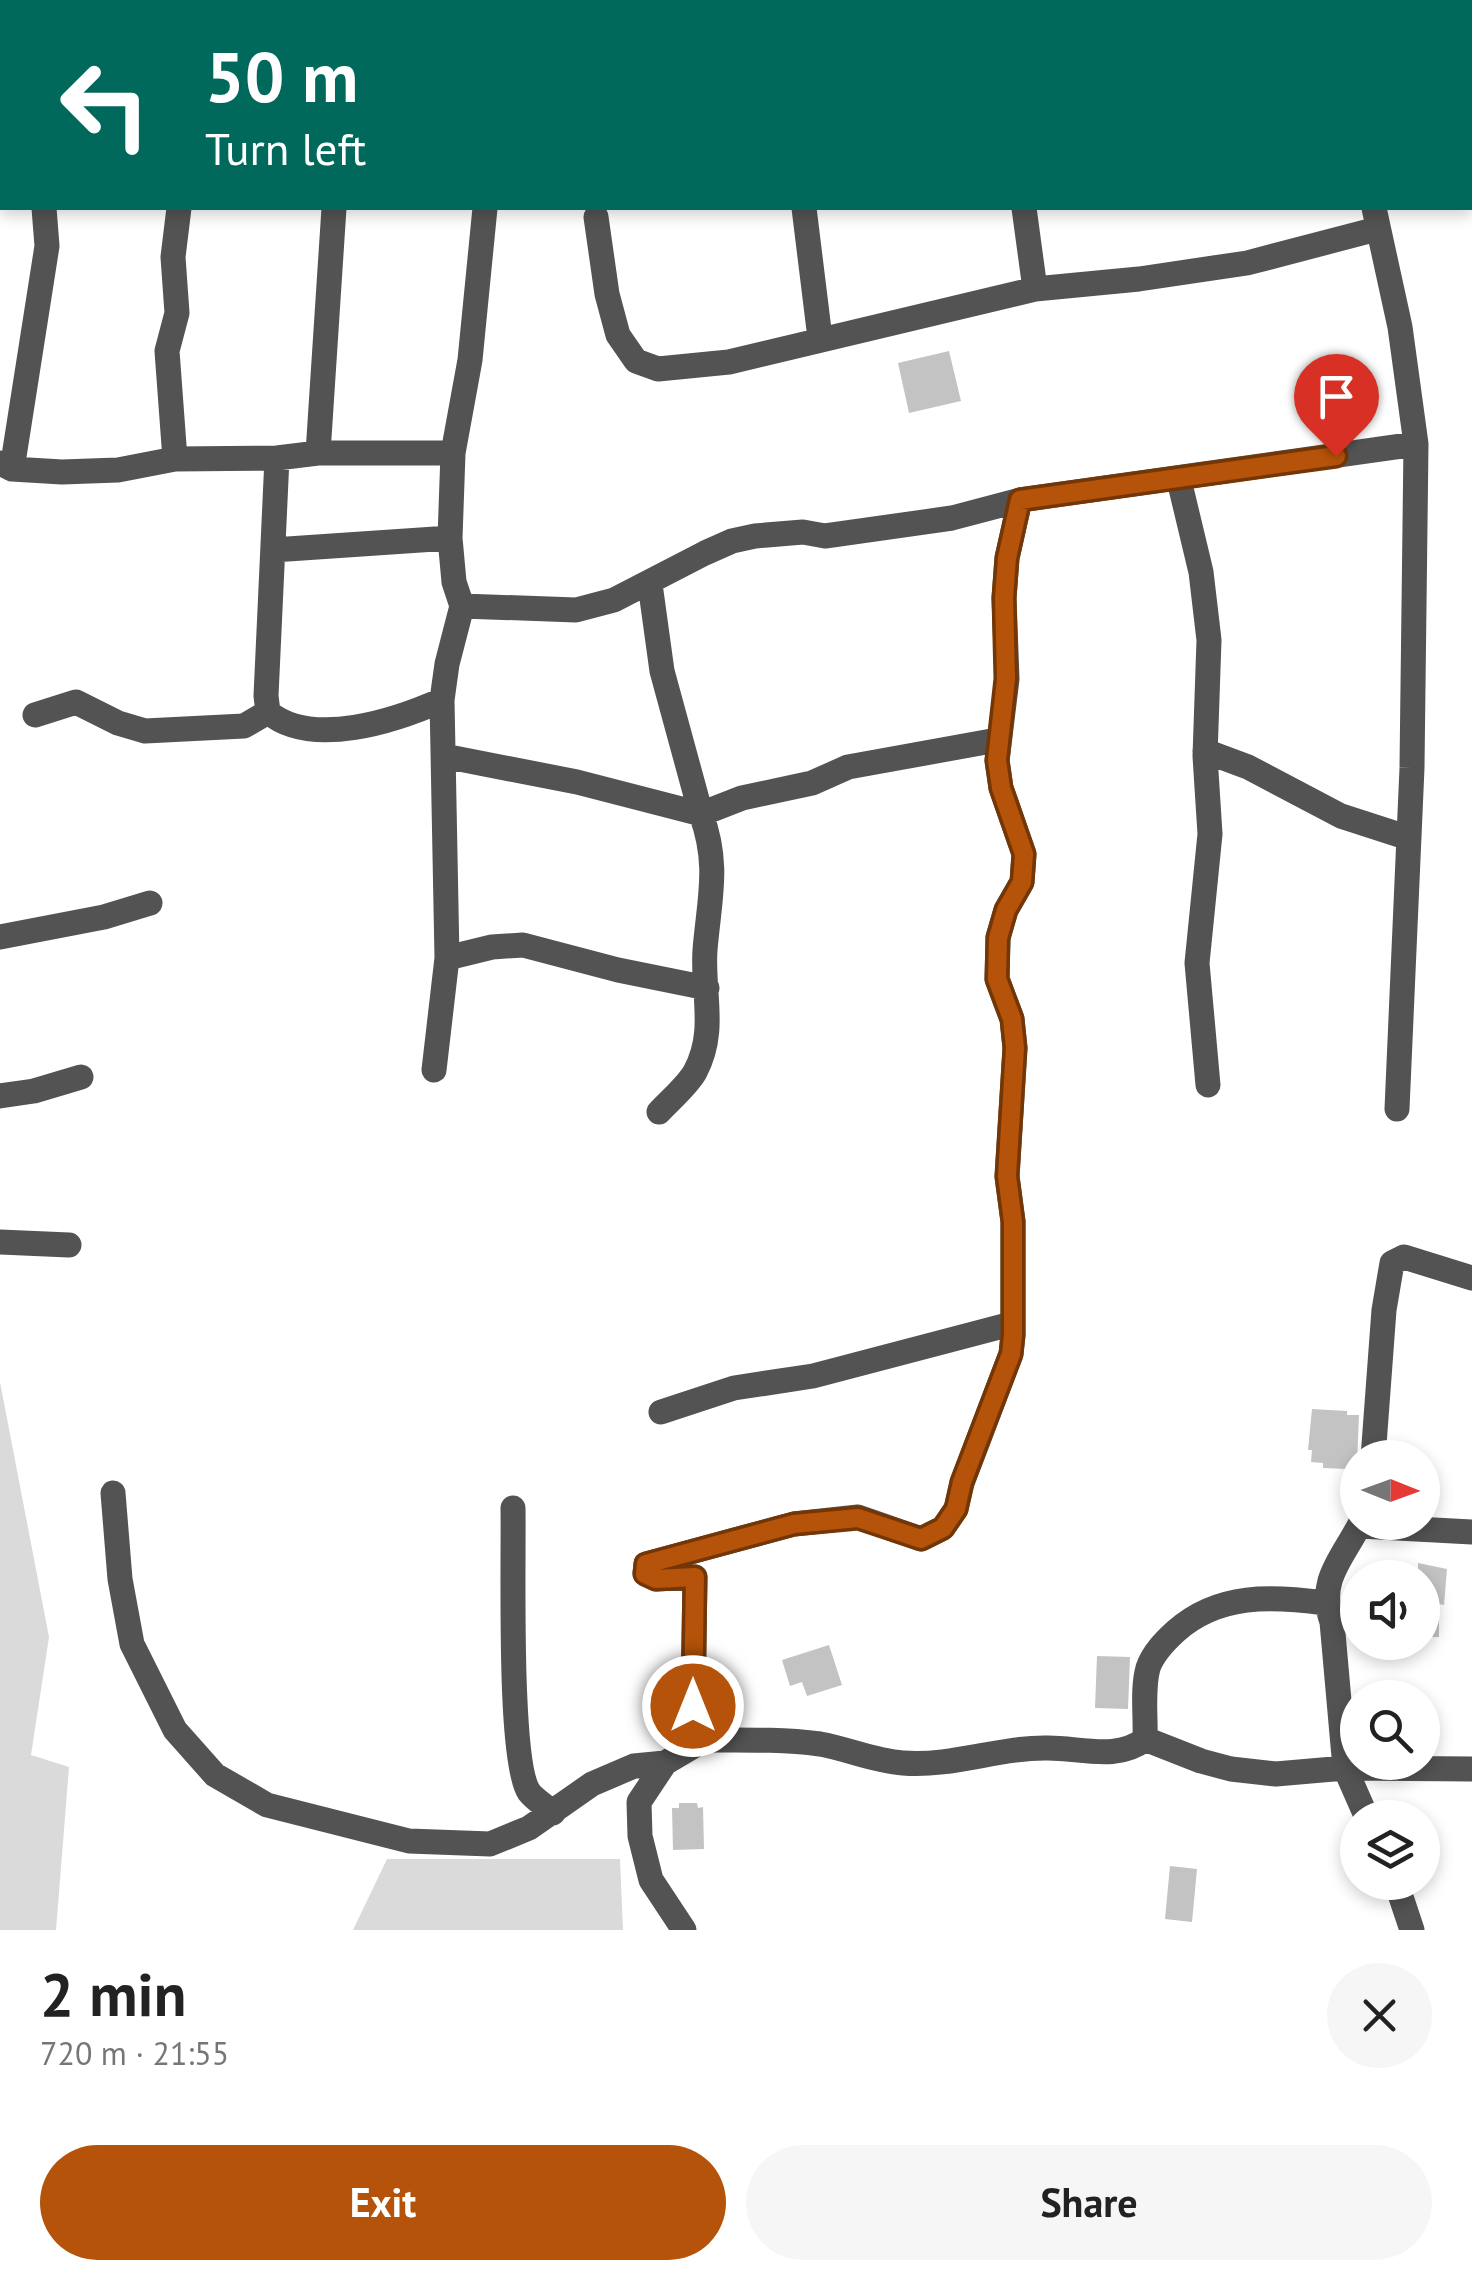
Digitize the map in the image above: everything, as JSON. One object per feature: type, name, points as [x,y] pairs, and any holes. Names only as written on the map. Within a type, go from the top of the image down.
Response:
[{"type":"street","points":[[44,210],[47,246],[6,466],[62,472],[118,470],[175,459],[453,453]]},
{"type":"street","points":[[175,459],[167,351],[176,313],[173,257],[180,210]]},
{"type":"street","points":[[318,453],[334,210]]},
{"type":"street","points":[[434,1070],[447,958],[442,700],[462,606],[454,582],[450,538],[453,453],[470,360],[485,210]]},
{"type":"street","points":[[804,210],[820,338]]},
{"type":"street","points":[[1024,210],[1035,289]]},
{"type":"street","points":[[596,216],[607,294],[618,336],[636,360],[658,369],[729,362],[1035,289],[1247,264],[1376,218],[1400,327],[1416,444],[1409,838],[1397,1109]]},
{"type":"street","points":[[462,606],[576,610],[614,600],[706,553],[744,539],[782,532],[825,536],[861,531],[952,518],[1020,500],[1416,444]]},
{"type":"street","points":[[268,712],[278,458]]},
{"type":"street","points":[[1179,480],[1200,572],[1208,640],[1205,751],[1210,834],[1198,963],[1208,1085]]},
{"type":"street","points":[[704,1740],[693,1706],[695,1577],[656,1579],[645,1574],[646,1564],[794,1524],[858,1518],[921,1539],[943,1528],[956,1509],[962,1482],[1011,1354],[1014,1236],[1007,1176],[1015,1048],[1012,1019],[997,979],[998,938],[1006,910],[1022,882],[1024,854],[1001,788],[997,740],[1006,679],[1007,558],[1020,500]]},
{"type":"street","points":[[273,550],[450,538]]},
{"type":"street","points":[[650,584],[662,670],[710,837],[714,886],[705,948],[710,1011],[704,1045],[694,1073],[659,1112]]},
{"type":"street","points":[[268,712],[278,720],[312,728],[359,727],[399,719],[442,700]]},
{"type":"street","points":[[35,715],[76,702],[118,724],[173,732],[244,726],[268,712]]},
{"type":"street","points":[[444,756],[578,782],[701,814],[742,798],[812,784],[848,767],[997,740]]},
{"type":"street","points":[[1205,751],[1248,767],[1341,816],[1409,838]]},
{"type":"street","points":[[0,937],[150,904]]},
{"type":"street","points":[[447,958],[492,947],[523,945],[707,988]]},
{"type":"street","points":[[0,1096],[34,1091],[81,1076]]},
{"type":"street","points":[[0,1242],[69,1245]]},
{"type":"street","points":[[1374,1440],[1384,1310],[1392,1263],[1404,1257],[1472,1278]]},
{"type":"street","points":[[661,1412],[734,1388],[813,1376],[1010,1324]]},
{"type":"street","points":[[113,1493],[120,1579],[132,1644],[175,1730],[215,1775],[267,1805],[409,1841],[490,1844],[529,1828],[592,1784],[634,1766],[664,1764]]},
{"type":"street","points":[[513,1508],[521,1764],[529,1792],[552,1812]]},
{"type":"street","points":[[1440,1530],[1472,1532]]},
{"type":"street","points":[[1340,1705],[1332,1622],[1325,1602],[1334,1566],[1351,1540]]},
{"type":"street","points":[[684,1930],[651,1880],[640,1836],[639,1802],[664,1764],[704,1740],[768,1739],[818,1744],[902,1763],[960,1762],[1044,1747],[1120,1752],[1145,1739],[1148,1668],[1163,1643],[1189,1620],[1232,1601],[1274,1596],[1325,1602]]},
{"type":"street","points":[[1145,1739],[1231,1769],[1276,1774],[1340,1769]]},
{"type":"street","points":[[1440,1769],[1472,1769]]},
{"type":"street","points":[[1402,1900],[1412,1930]]},
{"type":"shaded area","points":[[0,1382],[49,1637],[31,1755],[69,1767],[56,1930],[0,1930]]},
{"type":"shaded area","points":[[387,1859],[620,1859],[623,1930],[353,1930]]},
{"type":"building","points":[[949,351],[961,401],[909,413],[898,363]]},
{"type":"building","points":[[1312,1409],[1359,1415],[1358,1440],[1340,1440],[1340,1469],[1323,1468],[1323,1463],[1311,1462],[1312,1450],[1308,1450]]},
{"type":"building","points":[[1440,1568],[1447,1569],[1444,1605],[1440,1604]]},
{"type":"building","points":[[829,1645],[842,1685],[807,1696],[802,1682],[790,1686],[782,1660]]},
{"type":"building","points":[[1097,1656],[1130,1657],[1128,1709],[1095,1708]]},
{"type":"building","points":[[679,1803],[703,1807],[704,1849],[673,1850],[672,1808],[679,1808]]},
{"type":"building","points":[[1170,1866],[1197,1869],[1192,1922],[1165,1919]]},
{"type":"route","points":[[693,1706],[695,1577],[656,1579],[645,1574],[646,1564],[794,1524],[858,1518],[921,1539],[943,1528],[956,1509],[962,1482],[1011,1354],[1014,1252],[1007,1176],[1015,1048],[1012,1019],[997,979],[998,938],[1006,910],[1022,882],[1024,854],[1001,788],[997,740],[1006,679],[1007,558],[1020,500],[1336,456]]}]
